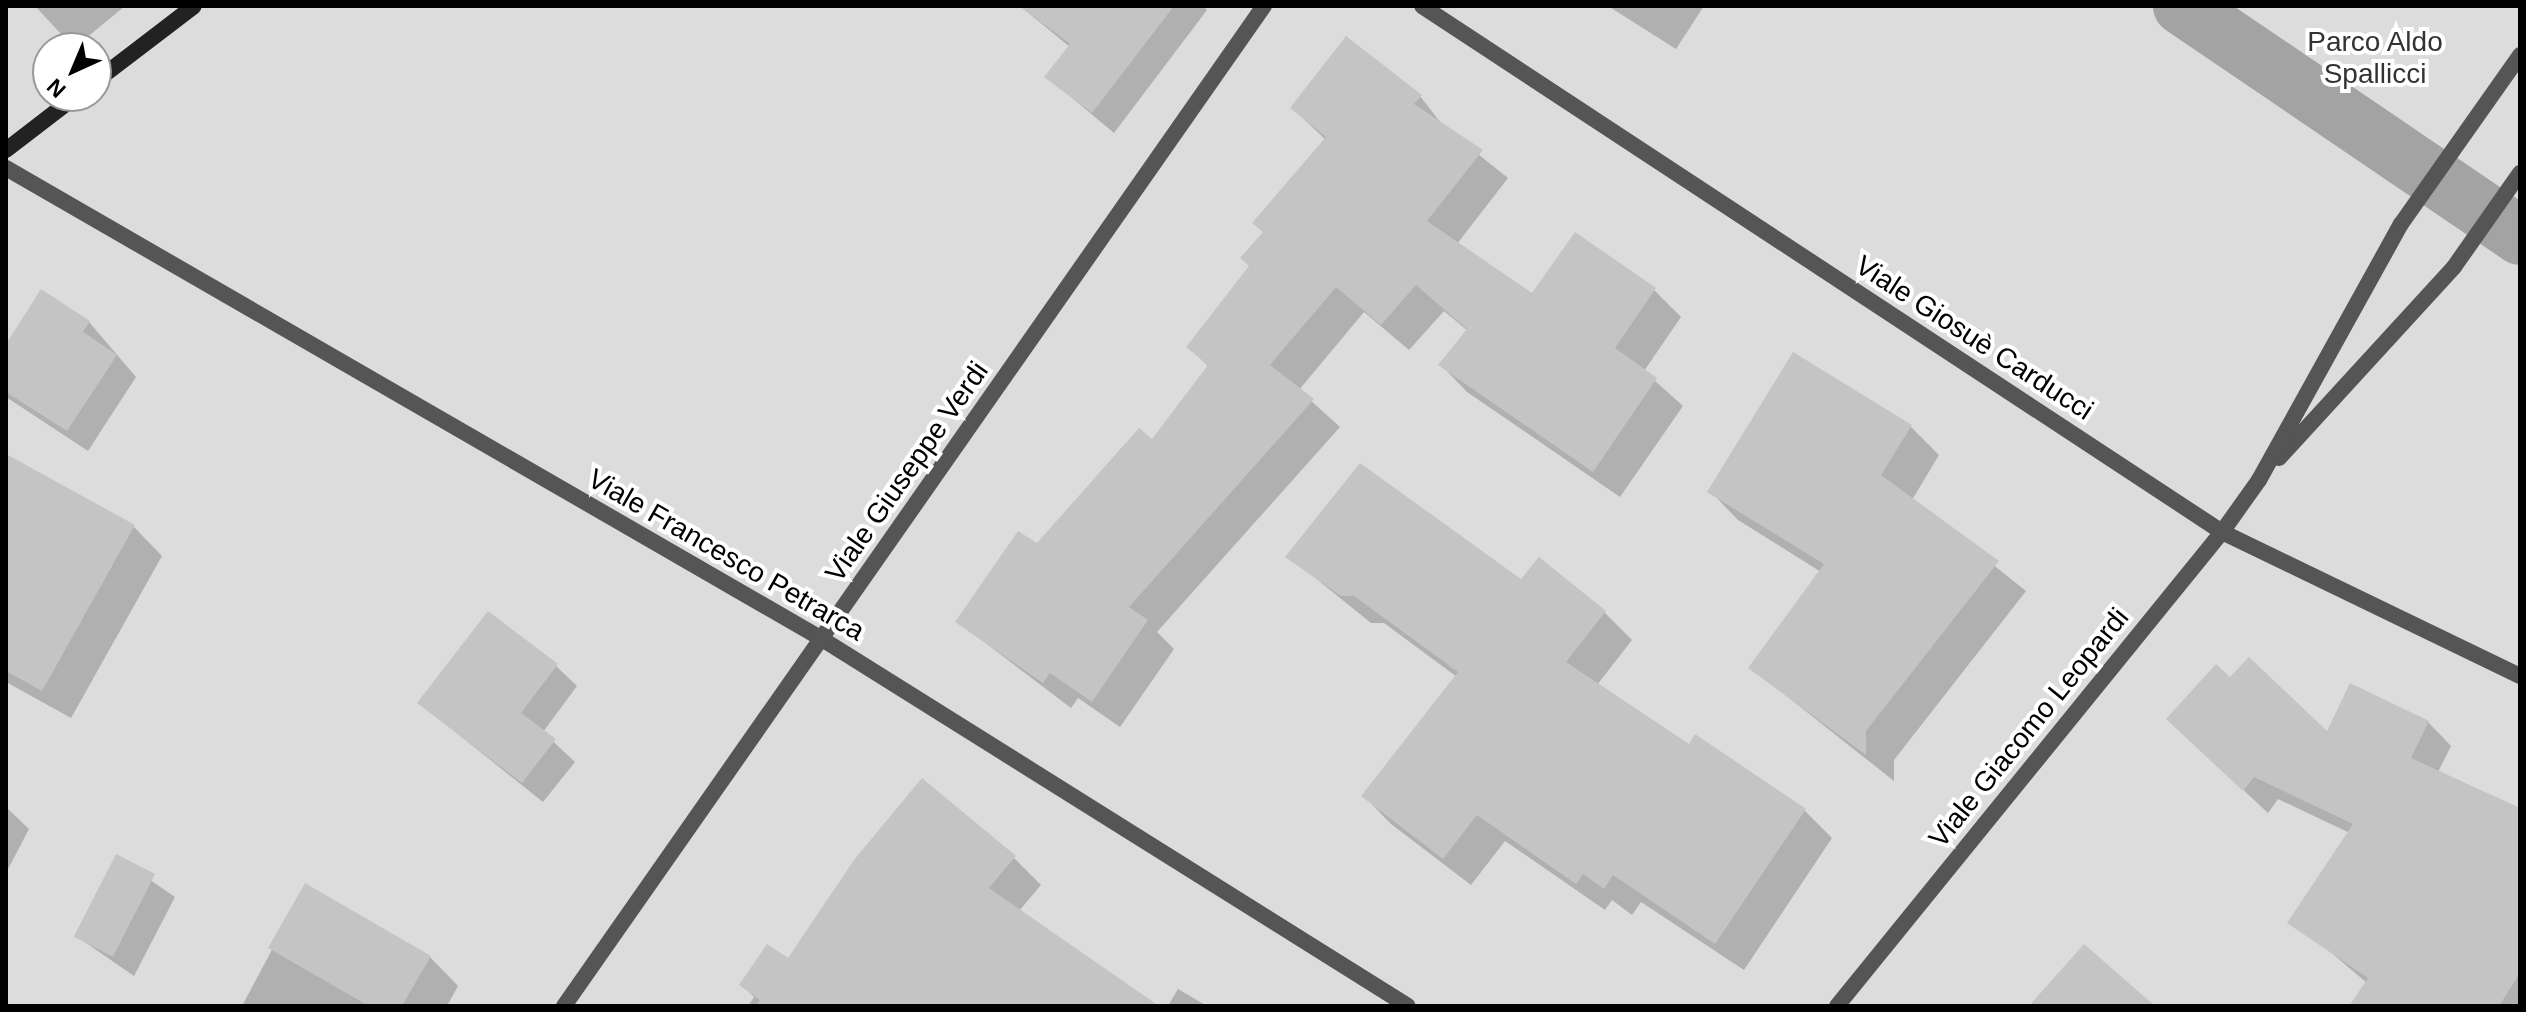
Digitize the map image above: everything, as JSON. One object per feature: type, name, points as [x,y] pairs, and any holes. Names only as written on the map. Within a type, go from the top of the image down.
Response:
[{"type":"street","points":[[112,69],[194,6]]},
{"type":"street","name":"Viale Giuseppe Verdi","points":[[564,1006],[1264,6]]},
{"type":"street","name":"Viale Giosuè Carducci","points":[[1422,6],[2222,532],[2520,676]]},
{"type":"street","name":"Viale Giacomo Leopardi","points":[[1837,1006],[2222,532],[2259,480],[2401,224],[2520,55]]},
{"type":"street","points":[[6,150],[55,112]]},
{"type":"street","name":"Viale Francesco Petrarca","points":[[6,168],[822,639],[1408,1006]]},
{"type":"street","name":"Viale Giacomo Leopardi","points":[[2259,480],[2454,267],[2520,173]]},
{"type":"green space","name":"Parco Aldo Spallicci","points":[[6,6],[2520,6],[2520,1006],[6,1006]]},
{"type":"building","points":[[1020,6],[1174,6],[1092,113],[1044,77],[1070,44]]},
{"type":"building","points":[[1346,36],[1422,95],[1414,104],[1483,150],[1427,221],[1532,293],[1575,232],[1656,288],[1615,348],[1657,378],[1593,472],[1438,365],[1467,329],[1416,285],[1381,325],[1336,287],[1270,365],[1314,399],[1129,607],[1148,620],[1092,702],[1050,673],[1043,683],[955,622],[1018,531],[1037,543],[1139,428],[1152,439],[1208,365],[1186,347],[1249,266],[1240,258],[1263,232],[1252,223],[1326,137],[1290,108]]},
{"type":"building","points":[[41,289],[90,321],[83,332],[117,355],[67,431],[6,392],[6,344]]},
{"type":"building","points":[[1793,352],[1912,425],[1881,475],[1999,561],[1866,731],[1866,755],[1748,668],[1824,564],[1707,492]]},
{"type":"building","points":[[6,454],[135,525],[42,691],[6,671]]},
{"type":"building","points":[[1360,463],[1521,579],[1539,557],[1606,611],[1566,662],[1689,744],[1695,734],[1806,809],[1715,944],[1613,875],[1604,889],[1583,874],[1576,884],[1477,815],[1443,859],[1361,796],[1458,672],[1354,596],[1341,596],[1285,557]]},
{"type":"building","points":[[488,611],[558,664],[521,713],[556,739],[522,783],[417,703]]},
{"type":"building","points":[[2249,657],[2327,731],[2350,683],[2429,721],[2411,758],[2520,808],[2520,973],[2499,1006],[2349,1006],[2368,978],[2287,923],[2353,824],[2254,777],[2243,791],[2166,719],[2216,664],[2230,677]]},
{"type":"building","points":[[922,778],[1016,856],[989,888],[1159,1006],[756,1006],[760,1000],[739,985],[767,944],[788,958],[854,860]]},
{"type":"building","points":[[116,854],[155,874],[113,957],[74,937]]},
{"type":"building","points":[[305,883],[431,956],[402,1006],[369,1006],[268,948]]},
{"type":"building","points":[[2084,944],[2155,1006],[2029,1006]]},
{"type":"waterway","points":[[2182,6],[2520,236]]}]
